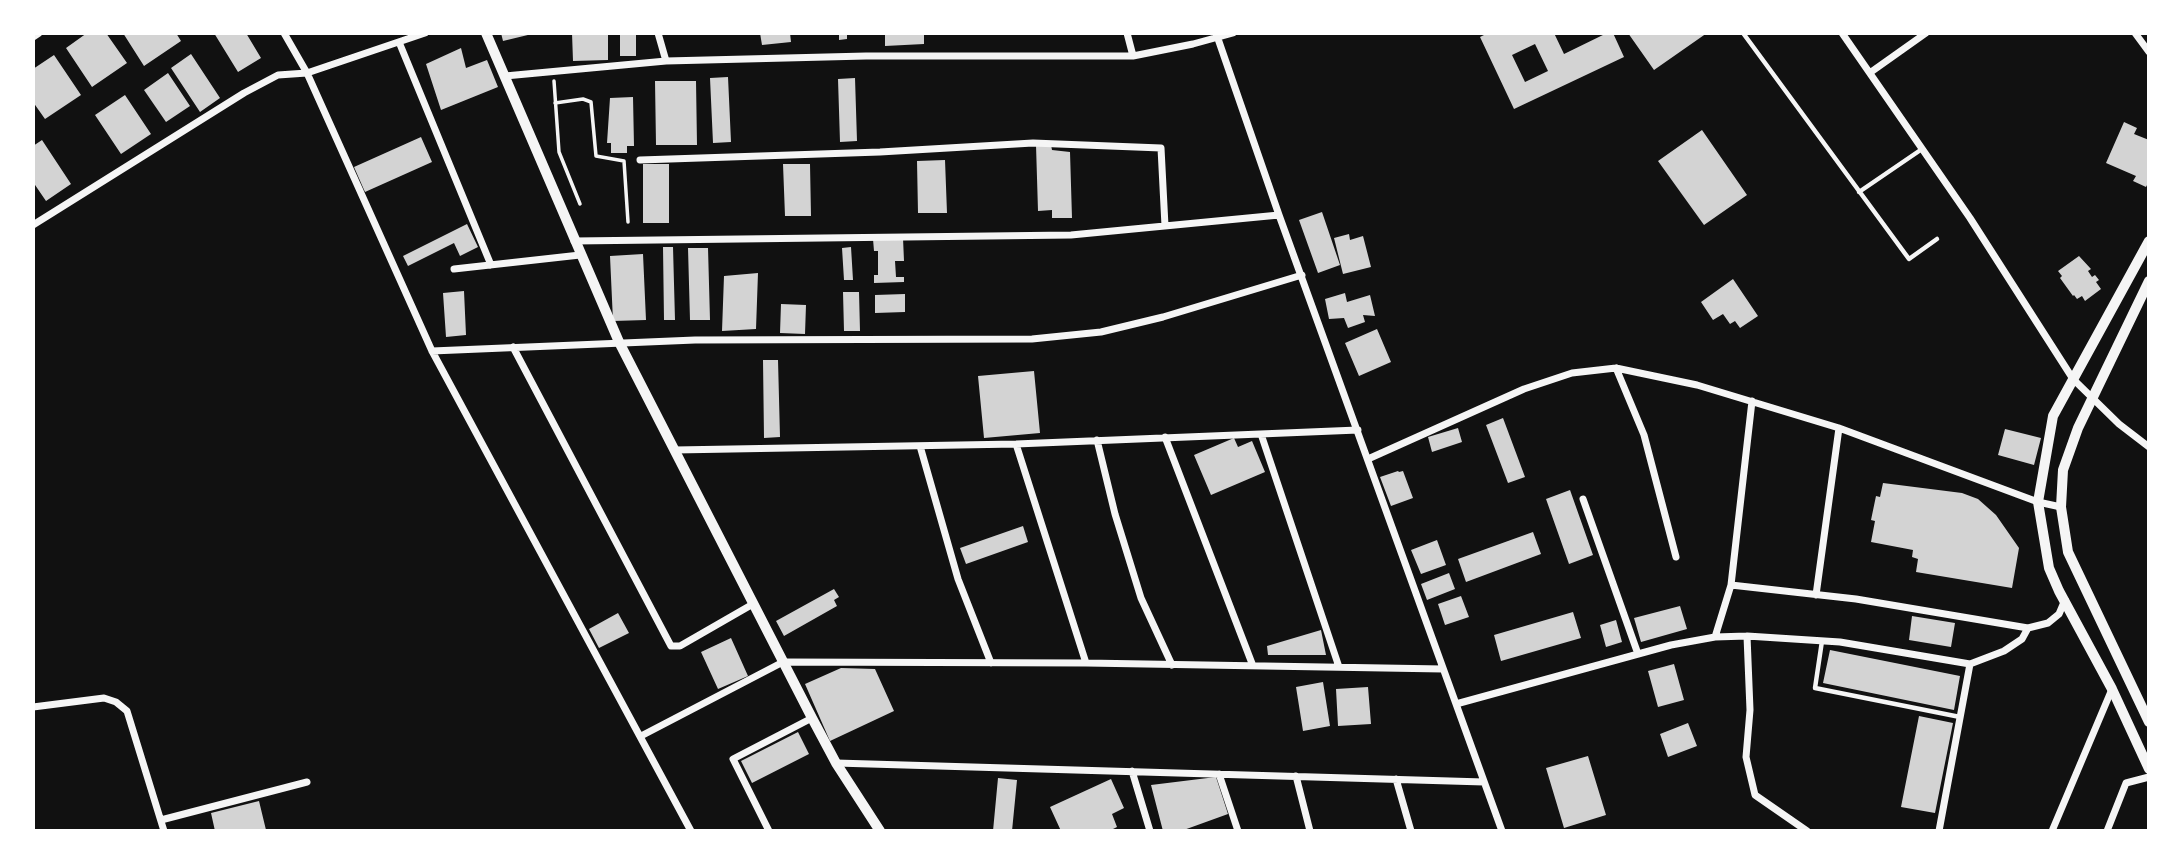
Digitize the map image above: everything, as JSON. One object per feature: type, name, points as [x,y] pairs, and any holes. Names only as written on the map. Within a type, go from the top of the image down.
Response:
[{"type":"street","points":[[33,37],[39,33]]},
{"type":"street","points":[[284,33],[307,73],[432,351],[691,831]]},
{"type":"street","points":[[33,225],[244,93],[278,75],[307,73],[425,33]]},
{"type":"street","points":[[486,33],[573,241],[619,342],[812,718],[836,762],[880,831]]},
{"type":"street","points":[[658,33],[666,61]]},
{"type":"street","points":[[1127,33],[1133,56]]},
{"type":"street","points":[[505,76],[666,61],[866,56],[1133,56],[1233,33]]},
{"type":"street","points":[[1842,33],[1970,218],[2073,379],[2119,425],[2149,447]]},
{"type":"street","points":[[1871,72],[1926,33]]},
{"type":"street","points":[[2135,33],[2149,52]]},
{"type":"street","points":[[1217,35],[1279,215],[1502,831]]},
{"type":"street","points":[[399,42],[491,264]]},
{"type":"street","points":[[640,160],[880,152],[1033,142],[1161,148],[1165,226]]},
{"type":"street","points":[[573,241],[1071,235],[1279,215]]},
{"type":"street","points":[[2149,241],[2053,416],[2038,502],[2049,568],[2112,689],[2149,769]]},
{"type":"street","points":[[454,268],[580,255]]},
{"type":"street","points":[[432,351],[695,340],[1032,340],[1101,332],[1163,317],[1302,275]]},
{"type":"street","points":[[2149,281],[2078,428],[2063,470],[2061,507],[2067,552],[2149,722]]},
{"type":"street","points":[[513,347],[671,646],[680,646],[753,604]]},
{"type":"street","points":[[1368,459],[1524,388],[1572,373],[1616,368],[1697,385],[1839,428],[2038,502],[2061,507]]},
{"type":"street","points":[[1616,368],[1644,435],[1676,556]]},
{"type":"street","points":[[1715,637],[1731,585],[1752,401]]},
{"type":"street","points":[[1816,594],[1839,428]]},
{"type":"street","points":[[675,450],[1016,444],[1358,430]]},
{"type":"street","points":[[1261,434],[1339,667]]},
{"type":"street","points":[[1166,437],[1253,666]]},
{"type":"street","points":[[1097,440],[1115,514],[1141,598],[1172,665]]},
{"type":"street","points":[[1016,444],[1086,663]]},
{"type":"street","points":[[920,446],[958,579],[991,663]]},
{"type":"street","points":[[1583,499],[1638,654]]},
{"type":"street","points":[[1731,585],[1856,599],[2028,628],[2048,623],[2059,614],[2065,600]]},
{"type":"street","points":[[1455,704],[1671,645],[1715,637],[1747,636],[1840,642],[1970,664],[2004,651],[2022,639],[2028,628]]},
{"type":"street","points":[[1747,636],[1750,709],[1746,757],[1755,795],[1807,831]]},
{"type":"street","points":[[641,736],[783,662],[1086,663],[1443,669]]},
{"type":"street","points":[[1939,831],[1970,664]]},
{"type":"street","points":[[2052,831],[2112,689]]},
{"type":"street","points":[[33,707],[104,698],[116,702],[127,711],[164,831]]},
{"type":"street","points":[[769,831],[733,759],[812,718]]},
{"type":"street","points":[[836,762],[1483,782]]},
{"type":"street","points":[[1132,772],[1150,831]]},
{"type":"street","points":[[1219,774],[1238,831]]},
{"type":"street","points":[[1296,776],[1310,831]]},
{"type":"street","points":[[2107,831],[2126,783],[2149,777]]},
{"type":"street","points":[[1396,779],[1411,831]]},
{"type":"street","points":[[161,820],[307,782]]},
{"type":"lane","points":[[1743,33],[1909,259],[1937,239]]},
{"type":"lane","points":[[1859,192],[1922,148]]},
{"type":"lane","points":[[1822,641],[1815,688],[1960,717]]},
{"type":"path","points":[[553,72],[559,152],[580,204]]},
{"type":"path","points":[[555,103],[583,99],[591,102],[596,156],[624,161],[628,222]]},
{"type":"building","points":[[87,33],[106,33],[127,63],[92,87],[66,48]]},
{"type":"building","points":[[123,33],[176,33],[181,41],[144,66]]},
{"type":"building","points":[[214,33],[246,33],[261,58],[238,72]]},
{"type":"building","points":[[501,33],[532,33],[532,34],[503,41]]},
{"type":"building","points":[[572,33],[608,33],[608,60],[573,61]]},
{"type":"building","points":[[620,33],[636,33],[636,56],[620,56]]},
{"type":"building","points":[[760,33],[790,33],[791,42],[762,45]]},
{"type":"building","points":[[839,33],[847,33],[847,39],[839,40]]},
{"type":"building","points":[[885,33],[924,33],[924,44],[885,46]]},
{"type":"building","points":[[1488,33],[1554,33],[1564,54],[1607,33],[1613,33],[1624,57],[1514,109],[1480,37]],"holes":[[[1535,44],[1548,71],[1525,82],[1512,55]]]},
{"type":"building","points":[[1628,33],[1707,33],[1654,70]]},
{"type":"building","points":[[461,48],[466,68],[487,60],[498,87],[441,110],[426,64]]},
{"type":"building","points":[[191,54],[220,98],[200,112],[171,68]]},
{"type":"building","points":[[54,55],[81,95],[45,119],[33,102],[33,69]]},
{"type":"building","points":[[168,73],[190,106],[166,122],[144,90]]},
{"type":"building","points":[[728,77],[731,142],[713,143],[710,78]]},
{"type":"building","points":[[855,78],[857,141],[840,142],[838,79]]},
{"type":"building","points":[[655,81],[696,81],[697,145],[656,145]]},
{"type":"building","points":[[125,95],[151,134],[121,154],[95,115]]},
{"type":"building","points":[[633,97],[634,146],[627,146],[627,153],[611,153],[611,143],[607,143],[610,98]]},
{"type":"building","points":[[2124,122],[2137,128],[2134,134],[2149,140],[2149,181],[2146,187],[2133,181],[2136,176],[2106,163]]},
{"type":"building","points":[[1702,130],[1747,195],[1704,225],[1658,161]]},
{"type":"building","points":[[421,137],[432,162],[365,192],[354,167]]},
{"type":"building","points":[[42,140],[71,184],[46,201],[33,182],[33,146]]},
{"type":"building","points":[[1036,145],[1051,145],[1052,150],[1070,152],[1072,218],[1052,218],[1052,210],[1038,211]]},
{"type":"building","points":[[945,160],[947,213],[918,213],[917,161]]},
{"type":"building","points":[[643,164],[669,164],[669,223],[643,223]]},
{"type":"building","points":[[783,164],[810,164],[811,216],[785,216]]},
{"type":"building","points":[[1322,212],[1340,265],[1318,273],[1299,220]]},
{"type":"building","points":[[467,224],[478,247],[460,256],[454,243],[408,266],[403,256]]},
{"type":"building","points":[[1349,234],[1350,240],[1363,236],[1371,267],[1343,274],[1334,238]]},
{"type":"building","points":[[903,238],[904,261],[895,261],[896,277],[904,277],[904,282],[874,283],[874,275],[878,275],[878,251],[874,251],[873,239]]},
{"type":"building","points":[[663,247],[673,247],[675,320],[664,320]]},
{"type":"building","points":[[851,247],[853,280],[844,280],[842,248]]},
{"type":"building","points":[[688,248],[708,248],[710,320],[690,320]]},
{"type":"building","points":[[643,254],[646,320],[613,321],[610,256]]},
{"type":"building","points":[[2079,256],[2091,269],[2088,271],[2092,277],[2095,275],[2099,280],[2096,282],[2101,289],[2085,301],[2082,296],[2077,299],[2073,296],[2058,271]]},
{"type":"building","points":[[758,273],[756,329],[722,331],[724,276]]},
{"type":"building","points":[[1733,279],[1758,316],[1740,328],[1735,321],[1730,324],[1723,314],[1713,320],[1701,302]]},
{"type":"building","points":[[464,291],[466,335],[446,337],[443,293]]},
{"type":"building","points":[[843,292],[859,292],[860,331],[844,331]]},
{"type":"building","points":[[1345,293],[1347,302],[1370,295],[1375,316],[1363,315],[1365,322],[1348,328],[1344,318],[1329,319],[1325,299]]},
{"type":"building","points":[[905,294],[905,312],[875,313],[875,295]]},
{"type":"building","points":[[781,304],[806,305],[805,334],[780,333]]},
{"type":"building","points":[[1377,329],[1391,362],[1359,376],[1345,343]]},
{"type":"building","points":[[763,360],[778,360],[780,437],[764,438]]},
{"type":"building","points":[[1034,371],[1040,433],[984,438],[978,376]]},
{"type":"building","points":[[1503,418],[1525,477],[1508,483],[1486,425]]},
{"type":"building","points":[[1458,428],[1462,442],[1432,452],[1428,437]]},
{"type":"building","points":[[2005,429],[2041,438],[2034,465],[1998,455]]},
{"type":"building","points":[[1234,438],[1238,447],[1252,441],[1265,472],[1211,495],[1194,455]]},
{"type":"building","points":[[1403,471],[1413,498],[1391,506],[1380,477]]},
{"type":"building","points":[[1883,483],[1962,493],[1978,499],[1996,515],[2019,548],[2012,588],[1916,572],[1918,559],[1912,557],[1913,550],[1871,542],[1875,521],[1871,520],[1876,496],[1880,497]]},
{"type":"building","points":[[1570,490],[1593,555],[1569,564],[1546,499]]},
{"type":"building","points":[[1023,526],[1028,542],[966,564],[960,548]]},
{"type":"building","points":[[1533,532],[1541,554],[1466,582],[1458,559]]},
{"type":"building","points":[[1437,540],[1446,565],[1421,574],[1411,550]]},
{"type":"building","points":[[1449,573],[1455,589],[1427,600],[1421,584]]},
{"type":"building","points":[[834,589],[839,597],[834,600],[837,606],[784,636],[776,621]]},
{"type":"building","points":[[1461,596],[1469,617],[1445,625],[1438,604]]},
{"type":"building","points":[[1680,606],[1687,629],[1641,642],[1634,618]]},
{"type":"building","points":[[1573,612],[1581,638],[1501,661],[1494,635]]},
{"type":"building","points":[[618,613],[629,633],[599,648],[589,629]]},
{"type":"building","points":[[1912,616],[1955,623],[1951,647],[1909,640]]},
{"type":"building","points":[[1616,620],[1622,642],[1606,647],[1600,625]]},
{"type":"building","points":[[1321,630],[1326,655],[1268,655],[1267,646]]},
{"type":"building","points":[[731,638],[748,676],[718,689],[701,652]]},
{"type":"building","points":[[1830,650],[1960,676],[1954,710],[1823,683]]},
{"type":"building","points":[[1674,664],[1684,700],[1658,707],[1648,671]]},
{"type":"building","points":[[841,668],[875,669],[894,711],[830,741],[805,684]]},
{"type":"building","points":[[1323,682],[1330,726],[1303,731],[1296,687]]},
{"type":"building","points":[[1368,687],[1371,724],[1338,726],[1336,689]]},
{"type":"building","points":[[1919,716],[1953,723],[1935,813],[1901,807]]},
{"type":"building","points":[[1688,723],[1697,746],[1668,757],[1660,734]]},
{"type":"building","points":[[798,732],[809,754],[752,783],[741,761]]},
{"type":"building","points":[[1588,756],[1606,815],[1564,828],[1546,768]]},
{"type":"building","points":[[1216,777],[1228,814],[1181,831],[1163,831],[1151,785]]},
{"type":"building","points":[[998,778],[1017,780],[1012,831],[993,831]]},
{"type":"building","points":[[1111,779],[1124,808],[1112,814],[1117,827],[1109,831],[1061,831],[1050,807]]},
{"type":"building","points":[[259,801],[266,830],[215,831],[211,813]]}]
